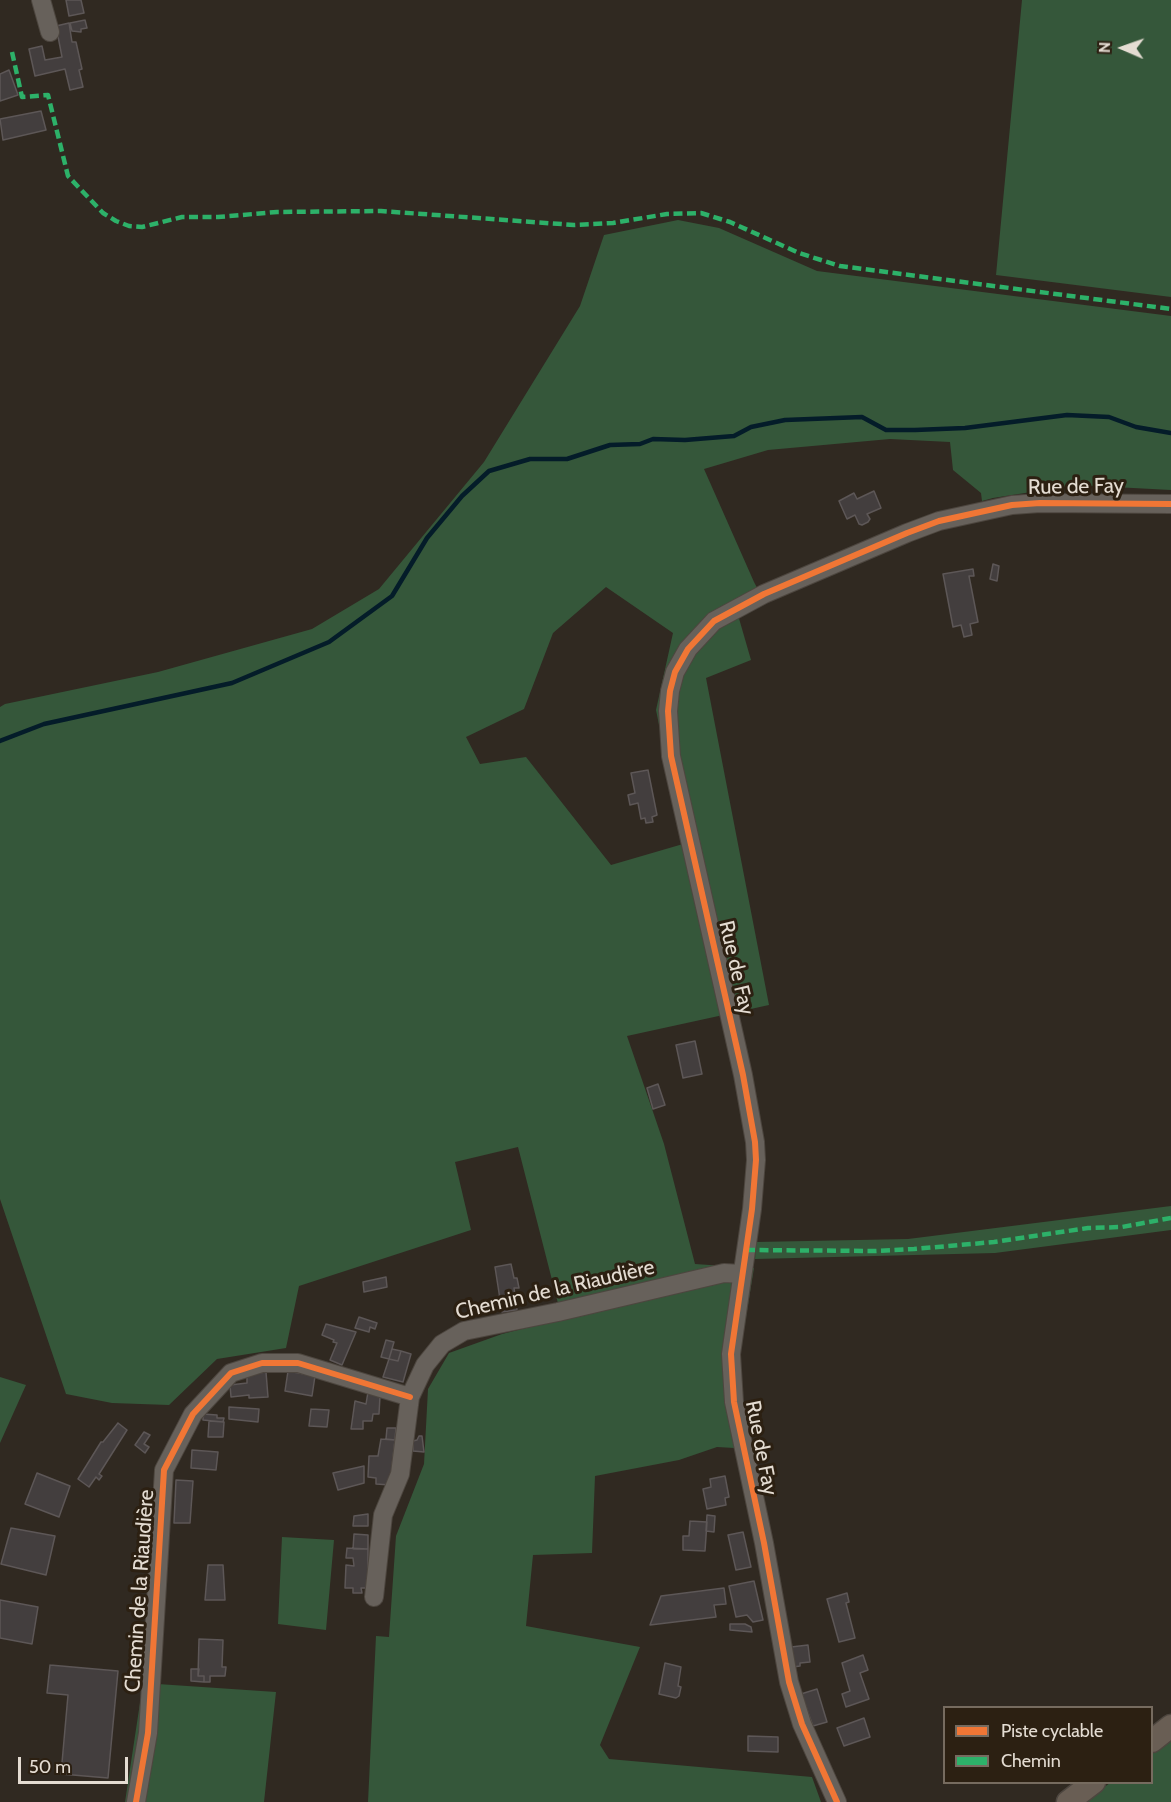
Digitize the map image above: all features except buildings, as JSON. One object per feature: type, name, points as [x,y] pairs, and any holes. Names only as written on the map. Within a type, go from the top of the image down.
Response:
[{"type":"main road","points":[[1153,1740],[1171,1726]]},
{"type":"main road","points":[[1068,1802],[1091,1784]]},
{"type":"street","points":[[41,0],[50,32]]},
{"type":"street","name":"Rue de Fay","points":[[837,1802],[802,1724],[789,1682],[764,1543],[734,1402],[731,1354],[755,1183],[755,1142],[743,1075],[671,756],[668,711],[670,691],[675,672],[688,649],[714,621],[739,606],[939,521],[1012,505],[1040,503],[1171,504]]},
{"type":"street","name":"Chemin de la Riaudière","points":[[374,1598],[383,1515],[400,1474],[410,1397],[425,1365],[442,1344],[464,1331],[558,1312],[724,1273],[742,1274]]},
{"type":"street","name":"Chemin de la Riaudière","points":[[136,1802],[148,1733],[164,1470],[193,1414],[231,1374],[262,1363],[298,1363],[410,1397]]},
{"type":"green space","points":[[1022,0],[1171,0],[1171,297],[996,275]]},
{"type":"green space","points":[[678,220],[719,228],[817,271],[1171,316],[1171,490],[1076,485],[982,501],[981,493],[953,470],[950,442],[890,439],[768,450],[704,469],[765,603],[738,615],[751,660],[706,678],[769,1005],[627,1036],[664,1144],[695,1264],[754,1268],[739,1360],[742,1401],[752,1449],[717,1447],[679,1460],[595,1476],[592,1553],[533,1555],[526,1626],[640,1647],[600,1745],[609,1759],[812,1777],[821,1802],[368,1802],[376,1636],[389,1637],[396,1536],[424,1464],[428,1389],[449,1353],[502,1334],[562,1319],[518,1147],[455,1162],[471,1230],[299,1286],[286,1348],[217,1359],[169,1405],[112,1403],[66,1394],[0,1199],[0,707],[5,704],[158,672],[312,629],[379,589],[484,462],[580,306],[604,235]],"holes":[[[606,587],[673,633],[656,710],[683,844],[611,865],[526,757],[480,764],[466,737],[524,709],[553,633]]]},
{"type":"green space","points":[[1171,1206],[1171,1230],[995,1253],[755,1259],[756,1242],[908,1239]]},
{"type":"green space","points":[[0,1377],[26,1385],[0,1443]]},
{"type":"green space","points":[[282,1537],[334,1540],[326,1630],[278,1624]]},
{"type":"green space","points":[[143,1683],[276,1692],[264,1802],[125,1802]]},
{"type":"green space","points":[[1171,1739],[1171,1802],[1083,1802],[1109,1784],[1153,1784],[1153,1752]]},
{"type":"waterway","points":[[0,741],[44,724],[232,683],[329,642],[392,596],[427,538],[462,496],[489,471],[530,459],[567,459],[610,445],[640,444],[653,439],[685,440],[734,436],[751,427],[785,420],[862,417],[886,430],[915,430],[965,428],[1067,415],[1109,417],[1136,427],[1171,433]]},
{"type":"marked path","points":[[12,52],[22,97],[48,95],[68,176],[103,213],[129,226],[142,227],[182,217],[218,217],[277,212],[381,211],[574,225],[613,223],[667,214],[701,213],[730,222],[799,253],[840,266],[1171,309]]},
{"type":"marked path","points":[[746,1250],[914,1249],[994,1242],[1088,1228],[1122,1227],[1171,1218]]},
{"type":"cycle path","points":[[837,1802],[802,1724],[789,1682],[764,1543],[734,1402],[731,1354],[752,1209],[756,1160],[755,1142],[743,1075],[671,756],[668,711],[670,691],[675,672],[688,649],[714,621],[764,594],[939,521],[1012,505],[1040,503],[1171,504]]},
{"type":"cycle path","points":[[136,1802],[148,1733],[164,1470],[193,1414],[231,1373],[262,1363],[298,1363],[410,1397]]}]
